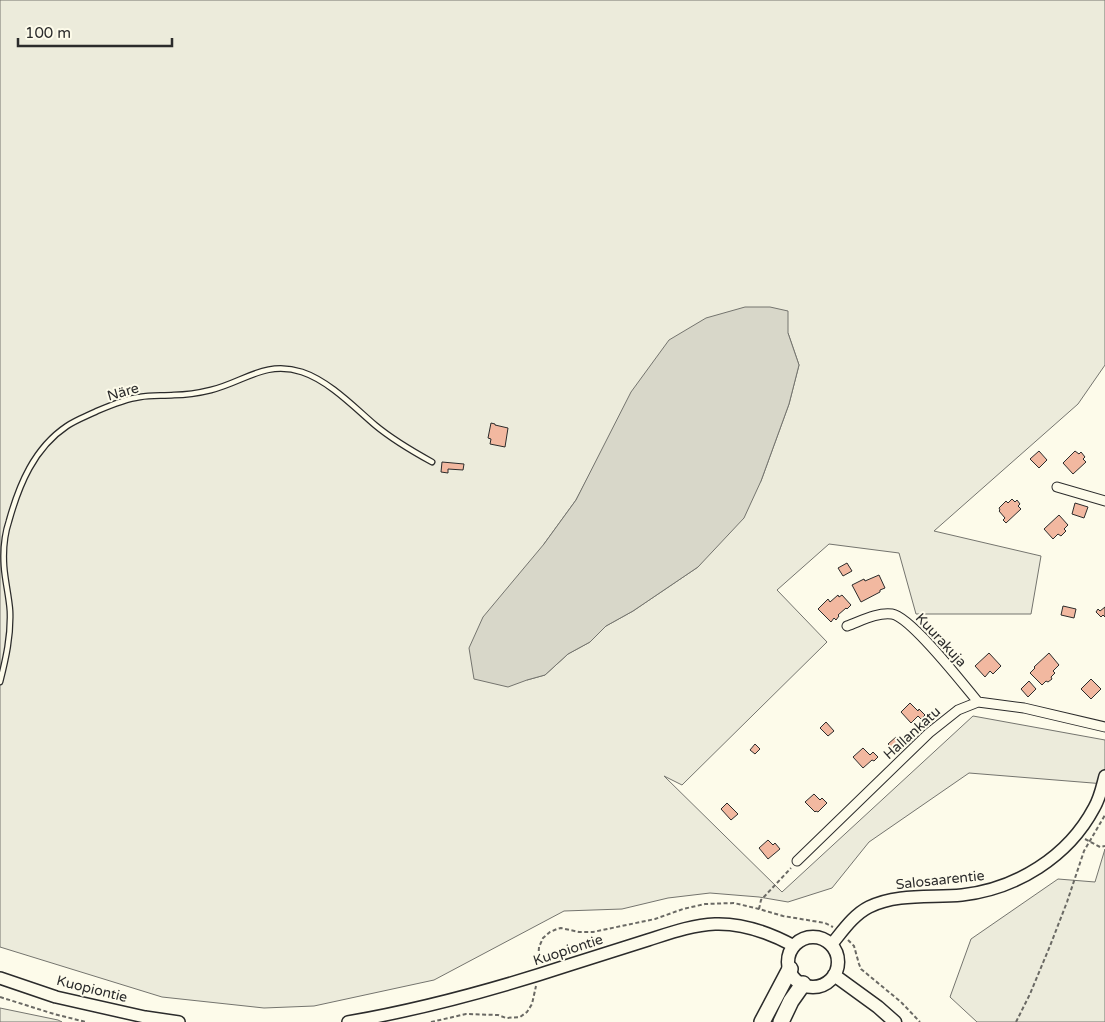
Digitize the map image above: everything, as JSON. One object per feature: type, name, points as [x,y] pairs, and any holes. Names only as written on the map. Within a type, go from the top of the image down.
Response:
[{"type":"highway","points":[[762,1022],[790,969]]},
{"type":"highway","points":[[781,1022],[791,1001],[803,984]]},
{"type":"main road","points":[[812,937],[822,939],[831,945],[836,953],[838,962],[834,975],[828,982],[820,986],[811,986],[803,984],[795,978],[790,969],[790,955],[794,946],[802,940],[812,937]]},
{"type":"main road","points":[[834,975],[878,1007],[895,1022]]},
{"type":"street","points":[[1056,488],[1105,501]]},
{"type":"street","name":"Kuurakuja","points":[[847,626],[872,617],[894,614],[918,632],[978,702]]},
{"type":"street","points":[[978,702],[1024,708],[1105,727]]},
{"type":"street","name":"Hallankatu","points":[[797,861],[929,733],[958,710],[978,702]]},
{"type":"street","name":"Salosaarentie","points":[[831,945],[858,915],[867,908],[877,904],[907,898],[984,892],[1026,876],[1046,863],[1076,834],[1095,808],[1105,776]]},
{"type":"street","name":"Kuopiontie","points":[[348,1022],[414,1010],[543,974],[700,925],[733,924],[752,928],[794,946]]},
{"type":"street","name":"Kuopiontie","points":[[0,978],[56,997],[145,1017],[179,1022]]},
{"type":"lane","name":"Näre","points":[[0,682],[6,657],[10,626],[9,594],[4,567],[6,531],[9,520],[25,477],[40,452],[56,434],[76,421],[129,399],[143,396],[201,392],[266,370],[291,370],[307,374],[321,382],[349,402],[389,436],[432,462]]},
{"type":"path","points":[[1016,1022],[1050,946],[1084,851],[1105,815]]},
{"type":"path","points":[[1090,842],[1100,847],[1105,846]]},
{"type":"path","points":[[759,909],[761,900],[797,861]]},
{"type":"path","points":[[431,1022],[466,1014],[498,1015],[506,1018],[520,1017],[532,1004],[536,986]]},
{"type":"path","points":[[0,997],[86,1022]]},
{"type":"shaded area","points":[[0,0],[1105,0],[1105,365],[1078,404],[934,531],[1041,556],[1031,614],[916,614],[899,553],[829,544],[777,590],[827,642],[682,785],[664,776],[782,892],[973,716],[1105,740],[1105,784],[969,773],[869,842],[832,888],[788,902],[759,897],[710,893],[668,898],[622,909],[564,911],[434,980],[314,1006],[264,1008],[162,997],[0,947]],"holes":[[[788,333],[799,365],[789,404],[761,481],[698,567],[633,611],[606,626],[590,642],[568,654],[545,675],[527,680],[544,544],[576,500],[602,451]]]},
{"type":"shaded area","points":[[745,307],[770,307],[788,311],[788,333],[799,365],[789,404],[761,481],[744,518],[698,567],[633,611],[606,626],[590,642],[568,654],[545,675],[508,687],[474,679],[469,648],[483,617],[544,544],[576,500],[631,392],[669,340],[706,318]]},
{"type":"shaded area","points":[[1105,849],[1105,1022],[977,1022],[950,997],[971,939],[1058,879],[1095,882]]},
{"type":"shaded area","points":[[0,1008],[58,1020],[62,1022],[0,1022]]},
{"type":"building","points":[[491,423],[508,428],[505,447],[490,444],[491,439],[488,438]]},
{"type":"building","points":[[1039,451],[1047,460],[1039,468],[1030,459]]},
{"type":"building","points":[[1075,451],[1079,454],[1081,452],[1086,462],[1073,474],[1063,463]]},
{"type":"building","points":[[442,462],[464,464],[463,470],[448,469],[448,473],[441,472]]},
{"type":"building","points":[[1012,499],[1015,502],[1017,500],[1020,504],[1018,506],[1021,509],[1006,523],[999,508],[1006,501],[1008,503]]},
{"type":"building","points":[[1075,503],[1088,507],[1084,518],[1072,514]]},
{"type":"building","points":[[1059,515],[1068,525],[1064,529],[1066,531],[1061,536],[1058,534],[1053,539],[1044,529]]},
{"type":"building","points":[[847,563],[852,571],[843,576],[838,568]]},
{"type":"building","points":[[879,575],[885,588],[861,602],[852,585]]},
{"type":"building","points":[[838,595],[839,597],[842,595],[851,605],[838,615],[836,620],[834,618],[831,622],[818,609],[828,599],[830,602]]},
{"type":"building","points":[[1063,606],[1076,609],[1074,618],[1061,615]]},
{"type":"building","points":[[1105,607],[1105,617],[1103,615],[1101,617],[1096,612],[1098,609],[1100,611]]},
{"type":"building","points":[[989,653],[1001,666],[993,674],[990,671],[985,677],[975,666]]},
{"type":"building","points":[[1049,653],[1059,665],[1053,671],[1055,673],[1051,677],[1052,679],[1042,685],[1030,673]]},
{"type":"building","points":[[1091,679],[1101,689],[1091,699],[1081,689]]},
{"type":"building","points":[[1029,681],[1036,689],[1028,697],[1021,689]]},
{"type":"building","points":[[910,703],[925,715],[921,719],[918,716],[911,723],[901,712]]},
{"type":"building","points":[[826,722],[834,731],[828,736],[820,728]]},
{"type":"building","points":[[896,737],[900,741],[892,748],[888,744]]},
{"type":"building","points":[[755,744],[760,749],[755,754],[750,750]]},
{"type":"building","points":[[863,748],[870,755],[873,752],[878,757],[863,768],[853,757]]},
{"type":"building","points":[[814,794],[820,800],[822,798],[827,803],[818,812],[815,812],[805,802]]},
{"type":"building","points":[[727,803],[738,814],[731,820],[721,809]]},
{"type":"building","points":[[768,840],[773,845],[775,843],[780,849],[768,859],[759,848]]}]
